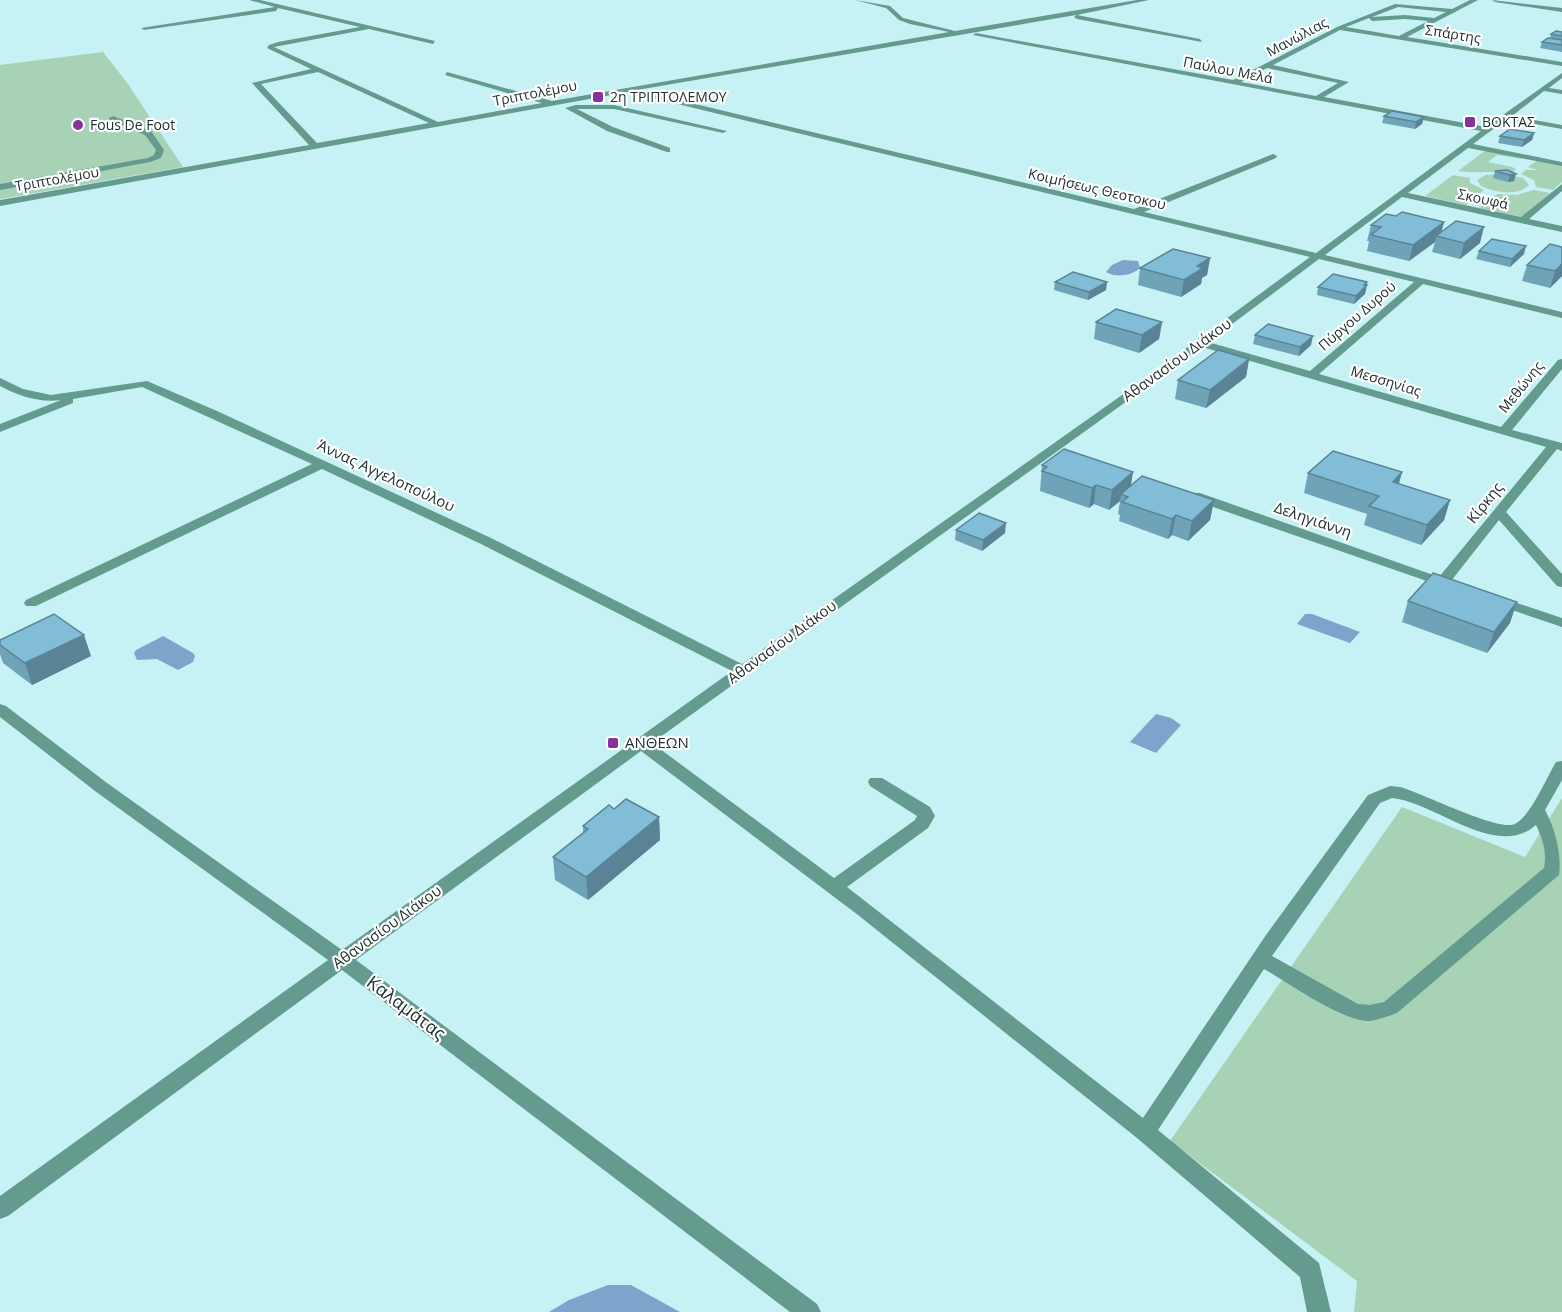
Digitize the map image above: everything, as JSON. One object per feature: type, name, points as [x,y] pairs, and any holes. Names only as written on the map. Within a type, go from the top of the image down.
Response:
[{"type":"street","points":[[252,0],[433,42]]},
{"type":"street","name":"Παύλου Μελά","points":[[858,0],[888,7],[901,19],[963,33],[1489,130]]},
{"type":"street","points":[[1112,0],[1132,3]]},
{"type":"street","name":"Τριπτολέμου","points":[[0,203],[626,90],[1146,0]]},
{"type":"street","points":[[1400,38],[1475,0]]},
{"type":"street","points":[[1496,0],[1562,10]]},
{"type":"street","name":"Μανώλιας","points":[[1233,83],[1339,28],[1397,5],[1451,11]]},
{"type":"street","points":[[144,28],[285,8]]},
{"type":"street","points":[[1069,15],[1200,41]]},
{"type":"street","points":[[1362,19],[1406,17],[1434,20]]},
{"type":"street","points":[[370,27],[270,48],[439,125]]},
{"type":"street","name":"Σπάρτης","points":[[1339,28],[1562,64]]},
{"type":"street","points":[[1267,66],[1345,82],[1317,98]]},
{"type":"street","points":[[316,147],[256,83],[319,70]]},
{"type":"street","points":[[447,74],[556,103],[610,129],[667,150]]},
{"type":"street","name":"Αθανασίου Διάκου","points":[[0,1209],[641,743],[1201,343],[1562,75]]},
{"type":"street","points":[[1543,89],[1562,92]]},
{"type":"street","name":"Κοιμήσεως Θεοτοκου","points":[[626,90],[1562,315]]},
{"type":"street","points":[[567,107],[614,107],[723,131]]},
{"type":"street","points":[[1506,117],[1562,127]]},
{"type":"street","points":[[0,187],[150,160],[158,156],[160,150],[148,133],[112,118]]},
{"type":"street","points":[[1469,146],[1562,164]]},
{"type":"street","points":[[1135,212],[1273,156]]},
{"type":"street","points":[[1522,221],[1562,186]]},
{"type":"street","name":"Σκουφά","points":[[1399,194],[1562,229]]},
{"type":"street","name":"Πύργου Δυρού","points":[[1312,375],[1421,281]]},
{"type":"street","name":"Μεσσηνίας","points":[[1201,343],[1558,446]]},
{"type":"street","name":"Μεθώνης","points":[[1504,432],[1562,362]]},
{"type":"street","name":"Άννας Αγγελοπούλου","points":[[0,381],[20,392],[51,398],[89,394],[143,383],[497,546],[743,670]]},
{"type":"street","points":[[0,428],[89,394]]},
{"type":"street","name":"Κίρκης","points":[[1442,582],[1499,512],[1558,446]]},
{"type":"street","points":[[1053,447],[1076,454]]},
{"type":"street","points":[[32,603],[322,464]]},
{"type":"street","name":"Δεληγιάννη","points":[[1187,493],[1464,590]]},
{"type":"street","points":[[1499,512],[1562,583]]},
{"type":"street","points":[[1487,597],[1559,618]]},
{"type":"street","name":"Καλαμάτας","points":[[3,715],[342,960],[808,1312]]},
{"type":"street","points":[[641,743],[835,886],[1145,1132],[1311,1271],[1319,1312]]},
{"type":"street","points":[[1145,1132],[1261,959],[1379,794],[1390,792],[1413,796],[1489,827],[1513,832],[1524,827],[1562,766]]},
{"type":"street","points":[[835,886],[922,824],[926,816],[924,811],[876,782]]},
{"type":"street","points":[[1261,959],[1354,1011],[1370,1013],[1390,1008],[1554,871],[1557,856],[1555,845],[1536,810]]},
{"type":"green space","name":"Fous De Foot","points":[[103,52],[128,84],[183,167],[0,199],[0,65]]},
{"type":"green space","points":[[1486,150],[1524,157],[1522,159],[1497,155],[1488,162],[1512,167],[1516,169],[1513,173],[1458,171]]},
{"type":"green space","points":[[1538,160],[1562,165],[1562,182],[1553,190],[1536,187],[1534,180],[1521,174],[1526,170],[1538,170],[1528,167]]},
{"type":"green space","points":[[1504,174],[1523,178],[1529,185],[1518,191],[1506,192],[1481,186],[1477,180],[1486,175]]},
{"type":"green space","points":[[1453,175],[1470,178],[1470,183],[1484,190],[1466,205],[1425,196]]},
{"type":"green space","points":[[1534,190],[1550,193],[1522,217],[1479,208],[1497,194],[1517,195]]},
{"type":"green space","points":[[1562,798],[1562,1312],[1354,1312],[1357,1281],[1170,1141],[1402,807],[1525,857]]},
{"type":"water","points":[[1123,260],[1138,261],[1140,268],[1123,275],[1106,272],[1112,265]]},
{"type":"water","points":[[1305,614],[1312,614],[1360,632],[1350,643],[1297,624]]},
{"type":"water","points":[[163,636],[193,653],[195,656],[193,662],[178,670],[157,659],[137,660],[134,653],[136,650]]},
{"type":"water","points":[[1156,714],[1171,718],[1181,725],[1156,753],[1130,742]]},
{"type":"water","points":[[608,1285],[631,1285],[680,1312],[549,1312],[569,1300]]},
{"type":"building","points":[[1556,31],[1562,32],[1562,36],[1551,34]]},
{"type":"building","points":[[1548,38],[1562,40],[1562,45],[1542,42]]},
{"type":"building","points":[[1392,111],[1424,117],[1416,122],[1384,116]]},
{"type":"building","points":[[1510,129],[1534,133],[1524,140],[1500,136]]},
{"type":"building","points":[[1507,170],[1516,174],[1510,175],[1495,171]]},
{"type":"building","points":[[1402,212],[1444,222],[1413,245],[1371,235],[1381,227],[1371,225],[1386,214],[1396,216]]},
{"type":"building","points":[[1456,221],[1484,227],[1464,243],[1436,236]]},
{"type":"building","points":[[1492,239],[1526,246],[1512,259],[1479,251]]},
{"type":"building","points":[[1550,244],[1562,247],[1562,264],[1555,271],[1527,265]]},
{"type":"building","points":[[1173,249],[1210,258],[1197,266],[1203,268],[1184,280],[1140,268]]},
{"type":"building","points":[[1073,272],[1107,282],[1089,292],[1055,282]]},
{"type":"building","points":[[1333,274],[1367,282],[1364,285],[1367,285],[1356,296],[1318,287]]},
{"type":"building","points":[[1116,309],[1162,322],[1142,335],[1096,322]]},
{"type":"building","points":[[1268,324],[1313,336],[1300,347],[1255,335]]},
{"type":"building","points":[[1218,350],[1249,359],[1210,390],[1178,380]]},
{"type":"building","points":[[1064,449],[1133,472],[1112,490],[1096,485],[1092,488],[1042,471],[1047,467],[1042,465]]},
{"type":"building","points":[[1333,451],[1402,472],[1393,482],[1450,500],[1427,525],[1369,506],[1379,496],[1308,473]]},
{"type":"building","points":[[1142,476],[1214,500],[1192,521],[1176,515],[1172,519],[1122,502],[1128,497],[1121,494]]},
{"type":"building","points":[[979,513],[1006,523],[983,540],[956,530]]},
{"type":"building","points":[[1433,573],[1517,602],[1494,632],[1408,601]]},
{"type":"building","points":[[54,614],[84,635],[25,663],[0,645],[0,640]]},
{"type":"building","points":[[626,799],[659,817],[586,877],[553,857],[588,829],[583,826],[609,805],[614,809]]},
{"type":"place","name":"2η ΤΡΙΠΤΟΛΕΜΟΥ","points":[[598,97]]},
{"type":"place","name":"ΒΟΚΤΑΣ","points":[[1470,122]]},
{"type":"place","name":"Fous De Foot","points":[[78,125]]},
{"type":"place","name":"ΑΝΘΕΩΝ","points":[[613,743]]}]
